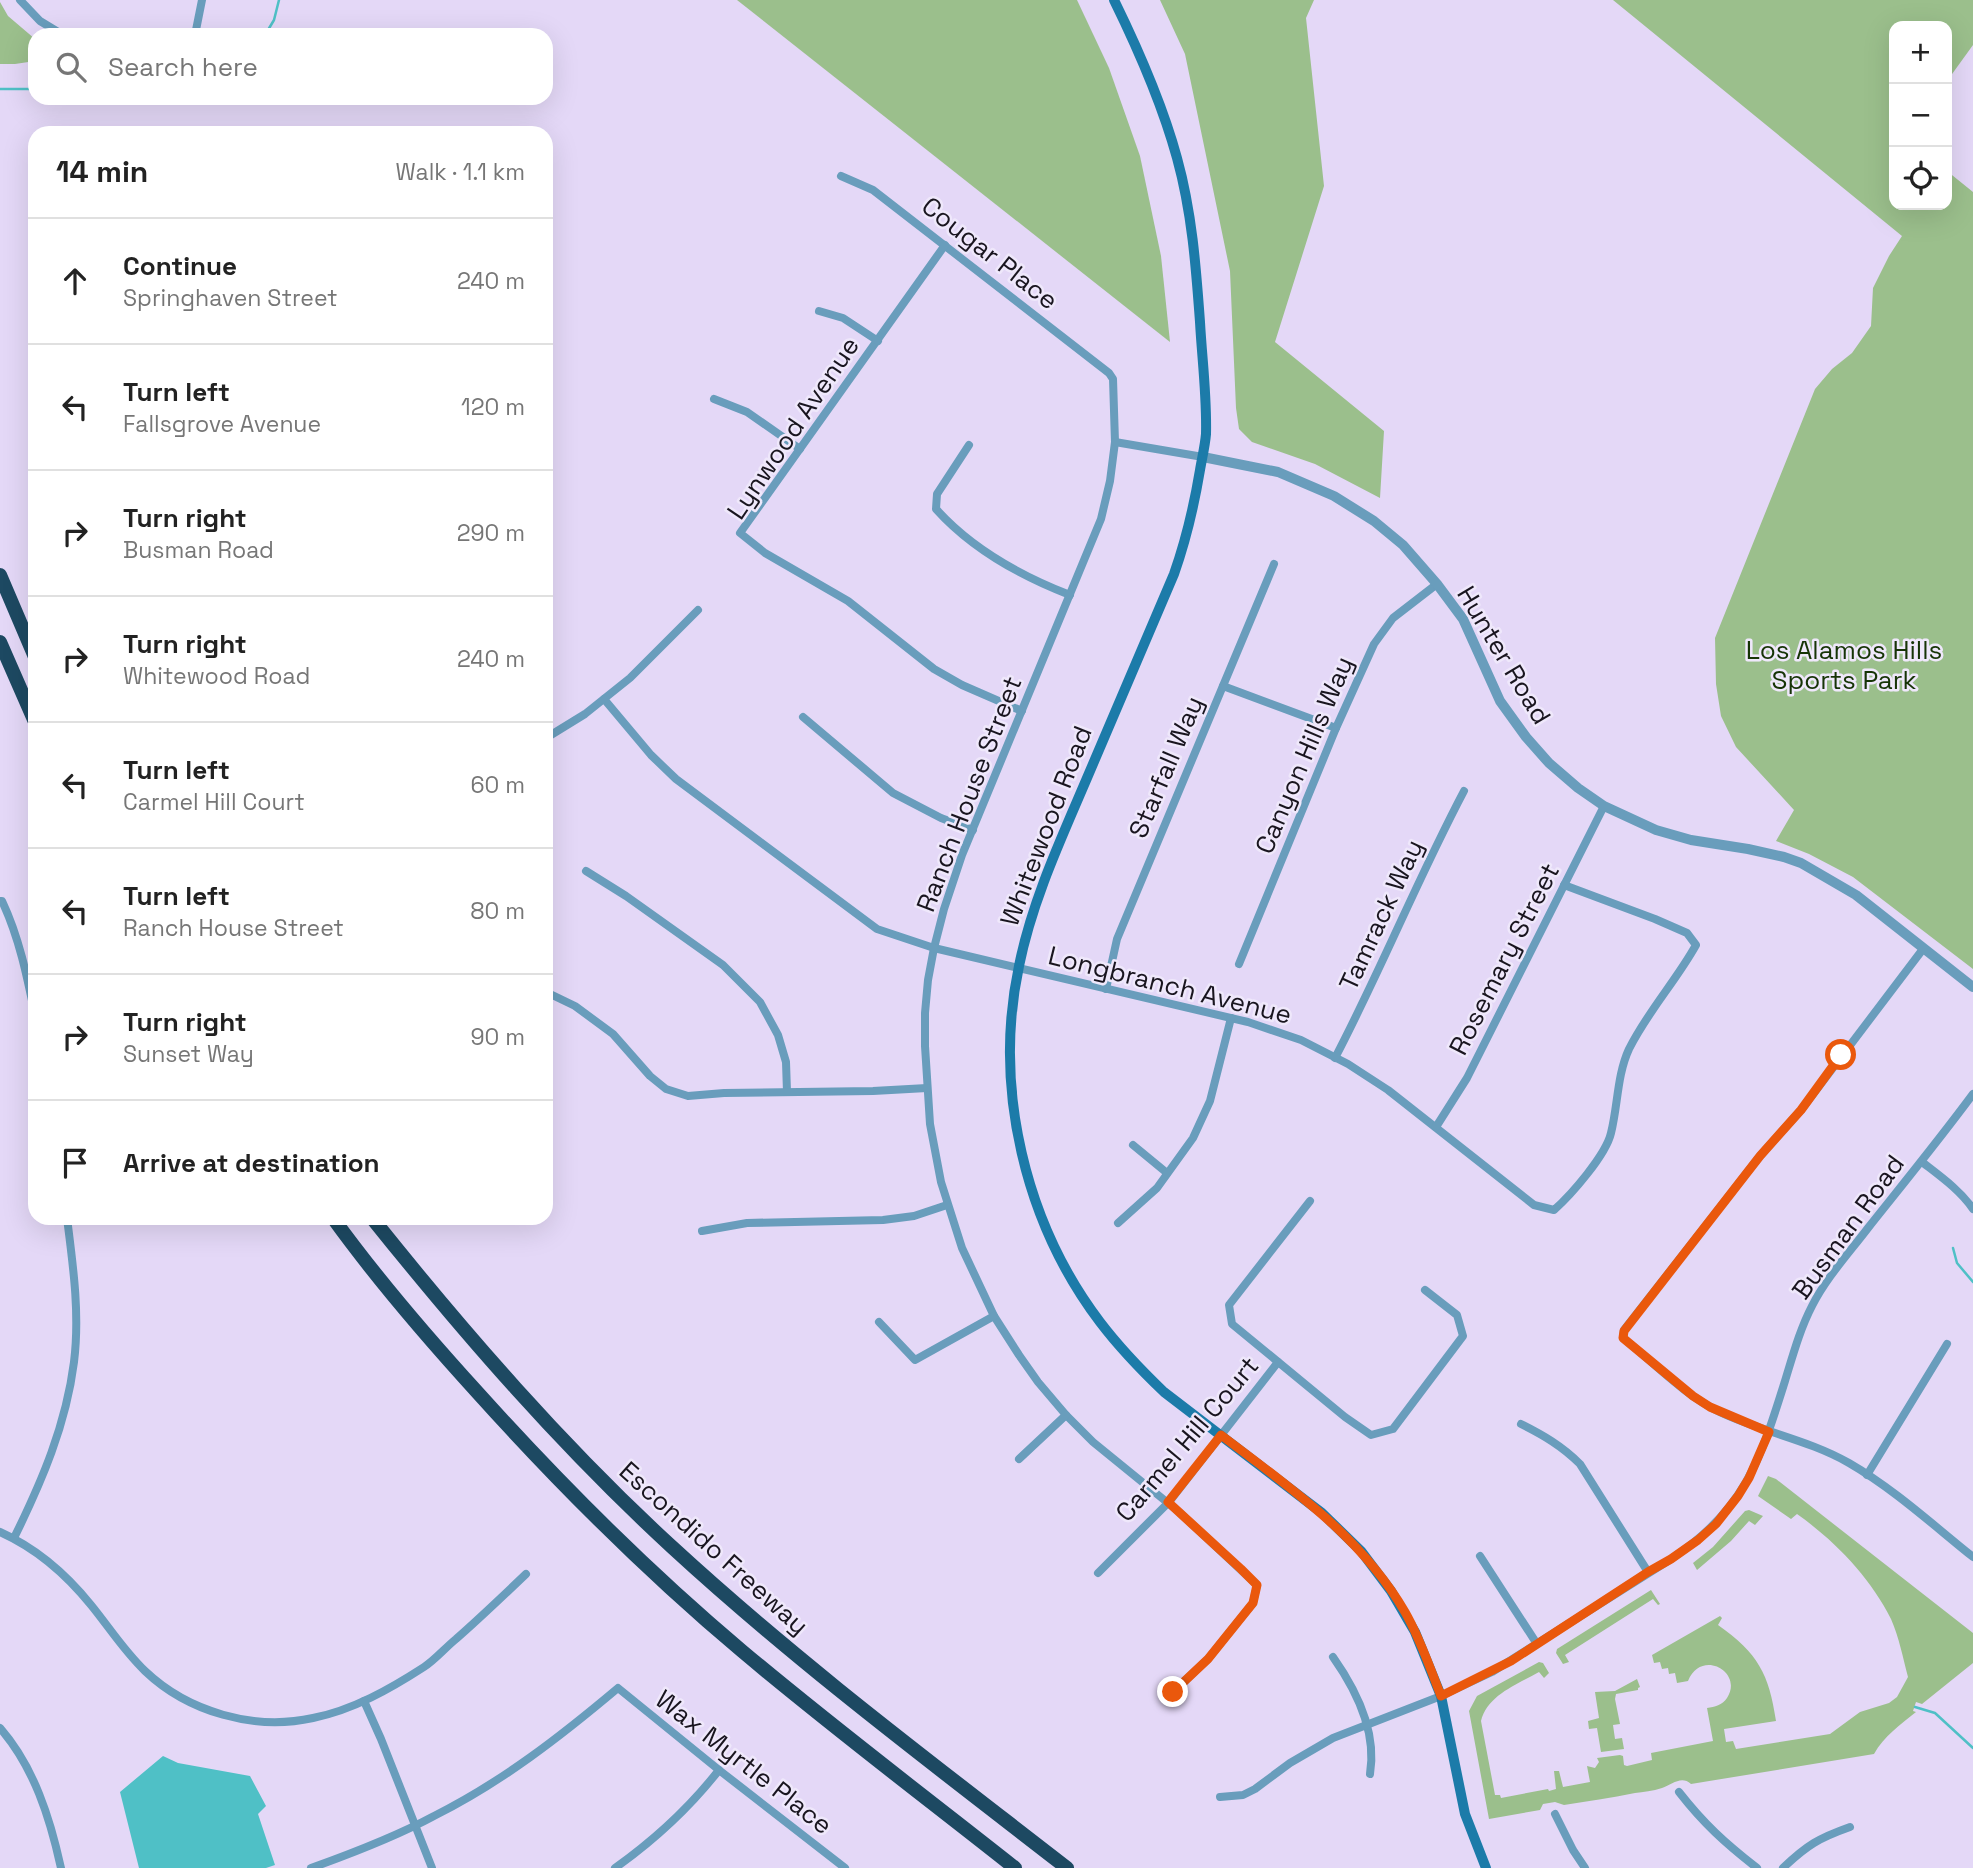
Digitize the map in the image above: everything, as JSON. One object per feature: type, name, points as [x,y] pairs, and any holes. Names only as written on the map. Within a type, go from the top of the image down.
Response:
[{"type":"highway","points":[[0,575],[28,641]]},
{"type":"highway","points":[[0,642],[28,706]]},
{"type":"highway","points":[[339,1225],[434,1345],[526,1447],[596,1517],[742,1651],[1015,1868]]},
{"type":"highway","name":"Escondido Freeway","points":[[378,1225],[440,1304],[523,1398],[597,1475],[672,1547],[787,1649],[1067,1868]]},
{"type":"main road","name":"Whitewood Road","points":[[1114,0],[1161,104],[1178,160],[1189,213],[1196,268],[1206,436],[1187,534],[1174,574],[1049,868],[1030,919],[1018,968],[1011,1033],[1012,1094],[1017,1130],[1040,1214],[1080,1292],[1099,1321],[1141,1370],[1164,1392],[1322,1513],[1361,1550],[1405,1612],[1441,1696],[1465,1814],[1486,1868]]},
{"type":"street","points":[[20,0],[40,21],[52,28]]},
{"type":"street","points":[[196,28],[202,0]]},
{"type":"street","name":"Cougar Place","points":[[841,176],[873,190],[1109,373]]},
{"type":"street","name":"Lynwood Avenue","points":[[945,245],[740,533],[765,553],[848,601],[934,669],[962,685],[1022,711]]},
{"type":"street","points":[[819,311],[843,318],[878,341]]},
{"type":"street","name":"Ranch House Street","points":[[1109,373],[1113,379],[1115,442],[1101,519],[952,882],[928,980],[925,1013],[927,1088],[934,1147],[947,1205],[961,1248],[994,1316],[1038,1382],[1066,1415],[1110,1456],[1168,1502],[1257,1585],[1253,1603],[1208,1659],[1173,1692]]},
{"type":"street","points":[[714,399],[747,412],[800,449]]},
{"type":"street","name":"Hunter Road","points":[[1115,442],[1278,472],[1334,496],[1374,521],[1403,545],[1437,584],[1463,619],[1500,701],[1526,737],[1578,788],[1604,806],[1656,830],[1801,863],[1856,895],[1973,988]]},
{"type":"street","points":[[969,445],[937,494],[936,509],[949,524],[1003,563],[1038,583],[1070,595]]},
{"type":"street","name":"Starfall Way","points":[[1106,989],[1117,939],[1274,564]]},
{"type":"street","name":"Canyon Hills Way","points":[[1239,964],[1336,727],[1374,644],[1393,618],[1437,584]]},
{"type":"street","points":[[553,734],[585,714],[630,678],[698,610]]},
{"type":"street","points":[[1223,686],[1336,727]]},
{"type":"street","name":"Longbranch Avenue","points":[[604,699],[651,755],[676,779],[877,929],[934,947],[1248,1022],[1301,1040],[1388,1090],[1534,1205],[1554,1210],[1569,1196],[1600,1156],[1611,1135],[1616,1097],[1628,1051],[1652,1009],[1681,972],[1696,945],[1687,933],[1564,885]]},
{"type":"street","points":[[803,717],[893,793],[941,818],[973,830]]},
{"type":"street","name":"Tamrack Way","points":[[1335,1058],[1464,790]]},
{"type":"street","name":"Rosemary Street","points":[[1436,1127],[1467,1078],[1604,806]]},
{"type":"street","points":[[586,871],[626,895],[723,965],[760,1002],[778,1035],[786,1062],[787,1092]]},
{"type":"street","points":[[0,901],[11,920],[28,981]]},
{"type":"street","points":[[1923,949],[1801,1110],[1760,1156],[1624,1331],[1623,1338],[1710,1407],[1830,1454],[1867,1475],[1973,1557]]},
{"type":"street","points":[[553,995],[575,1006],[613,1034],[666,1090],[688,1096],[927,1088]]},
{"type":"street","points":[[1118,1223],[1157,1188],[1193,1138],[1210,1101],[1231,1018]]},
{"type":"street","name":"Busman Road","points":[[1220,1797],[1243,1795],[1333,1738],[1441,1696],[1492,1672],[1685,1550],[1716,1524],[1749,1478],[1769,1432],[1799,1335],[1813,1305],[1846,1257],[1973,1094]]},
{"type":"street","points":[[1133,1145],[1167,1173]]},
{"type":"street","points":[[1922,1161],[1948,1182],[1973,1209]]},
{"type":"street","points":[[1310,1201],[1229,1305],[1232,1324],[1345,1417],[1371,1434],[1394,1429],[1463,1336],[1457,1315],[1425,1290]]},
{"type":"street","points":[[702,1231],[747,1223],[883,1220],[914,1216],[947,1205]]},
{"type":"street","points":[[14,1538],[40,1485],[54,1448],[74,1362],[75,1293],[68,1225]]},
{"type":"street","points":[[879,1322],[915,1360],[994,1316]]},
{"type":"street","points":[[1867,1475],[1947,1344]]},
{"type":"street","name":"Carmel Hill Court","points":[[1098,1573],[1168,1502],[1278,1362]]},
{"type":"street","points":[[1019,1458],[1066,1415]]},
{"type":"street","points":[[1521,1424],[1548,1437],[1568,1451],[1580,1464],[1648,1572]]},
{"type":"street","points":[[0,1532],[14,1538],[64,1575],[128,1653],[169,1690],[194,1706],[251,1720],[312,1718],[364,1701],[426,1666],[526,1574]]},
{"type":"street","points":[[1480,1556],[1537,1644]]},
{"type":"street","points":[[1333,1657],[1348,1678],[1367,1724],[1372,1759],[1370,1774]]},
{"type":"street","name":"Wax Myrtle Place","points":[[415,1826],[512,1770],[618,1688],[845,1868]]},
{"type":"street","points":[[364,1701],[432,1868]]},
{"type":"street","points":[[0,1728],[19,1754],[37,1788],[53,1832],[61,1868]]},
{"type":"street","points":[[615,1868],[677,1816],[719,1770]]},
{"type":"street","points":[[1679,1791],[1702,1821],[1729,1847],[1757,1868]]},
{"type":"street","points":[[1555,1814],[1585,1868]]},
{"type":"street","points":[[311,1868],[415,1826]]},
{"type":"street","points":[[1783,1868],[1819,1838],[1850,1827]]},
{"type":"green space","points":[[737,0],[1077,0],[1109,68],[1140,156],[1161,256],[1170,342]]},
{"type":"green space","points":[[1160,0],[1314,0],[1306,18],[1324,186],[1275,342],[1384,431],[1380,498],[1315,464],[1252,442],[1239,429],[1230,271],[1185,54]]},
{"type":"green space","name":"Los Alamos Hills Sports Park","points":[[1613,0],[1973,0],[1973,45],[1952,74],[1952,21],[1889,21],[1889,210],[1952,210],[1952,175],[1973,192],[1973,969],[1853,877],[1809,854],[1776,841],[1794,810],[1736,747],[1721,716],[1716,684],[1715,638],[1815,389],[1832,369],[1852,353],[1871,326],[1873,288],[1902,236]]},
{"type":"green space","points":[[0,2],[8,16],[28,33],[28,62],[0,64]]},
{"type":"green space","points":[[1768,1476],[1776,1479],[1973,1633],[1973,1663],[1922,1704],[1916,1702],[1913,1711],[1916,1712],[1887,1736],[1874,1754],[1691,1784],[1684,1780],[1652,1791],[1564,1805],[1555,1802],[1543,1804],[1540,1810],[1489,1819],[1469,1711],[1477,1696],[1539,1662],[1543,1663],[1549,1673],[1544,1678],[1539,1672],[1504,1691],[1490,1704],[1481,1721],[1495,1795],[1500,1795],[1501,1798],[1556,1789],[1554,1771],[1559,1771],[1563,1787],[1590,1782],[1587,1766],[1595,1768],[1599,1762],[1597,1758],[1620,1755],[1627,1766],[1652,1760],[1651,1753],[1713,1741],[1707,1708],[1718,1705],[1727,1698],[1731,1688],[1726,1672],[1711,1665],[1702,1666],[1694,1671],[1688,1681],[1677,1683],[1675,1673],[1669,1674],[1668,1668],[1662,1669],[1660,1662],[1654,1663],[1652,1655],[1720,1616],[1722,1618],[1718,1625],[1743,1645],[1765,1677],[1776,1721],[1724,1729],[1726,1742],[1733,1741],[1736,1749],[1830,1734],[1860,1712],[1889,1703],[1897,1697],[1908,1677],[1891,1619],[1862,1574],[1825,1536],[1797,1514],[1791,1519],[1758,1496]]},
{"type":"green space","points":[[1745,1511],[1763,1516],[1755,1525],[1749,1521],[1731,1541],[1697,1570],[1693,1563],[1713,1547]]},
{"type":"green space","points":[[1651,1590],[1660,1604],[1653,1599],[1565,1655],[1569,1662],[1563,1664],[1556,1653],[1557,1649]]},
{"type":"green space","points":[[1637,1679],[1640,1687],[1638,1690],[1616,1694],[1615,1699],[1620,1724],[1613,1725],[1615,1739],[1622,1738],[1624,1749],[1601,1752],[1597,1728],[1589,1729],[1588,1721],[1599,1718],[1595,1692],[1615,1691]]},
{"type":"shaded area","points":[[163,1756],[178,1763],[250,1776],[266,1806],[258,1814],[275,1865],[266,1868],[139,1868],[120,1792]]},
{"type":"waterway","points":[[269,28],[279,0]]},
{"type":"waterway","points":[[0,89],[28,89]]},
{"type":"waterway","points":[[1953,1248],[1957,1263],[1973,1282]]},
{"type":"waterway","points":[[1915,1707],[1935,1713],[1973,1748]]},
{"type":"route","points":[[1173,1692],[1208,1659],[1253,1603],[1257,1585],[1168,1502],[1221,1435],[1322,1513],[1361,1550],[1405,1612],[1441,1696],[1511,1661],[1685,1550],[1716,1524],[1749,1478],[1769,1432],[1722,1413],[1693,1396],[1623,1338],[1624,1331],[1760,1156],[1801,1110],[1841,1055]]}]
